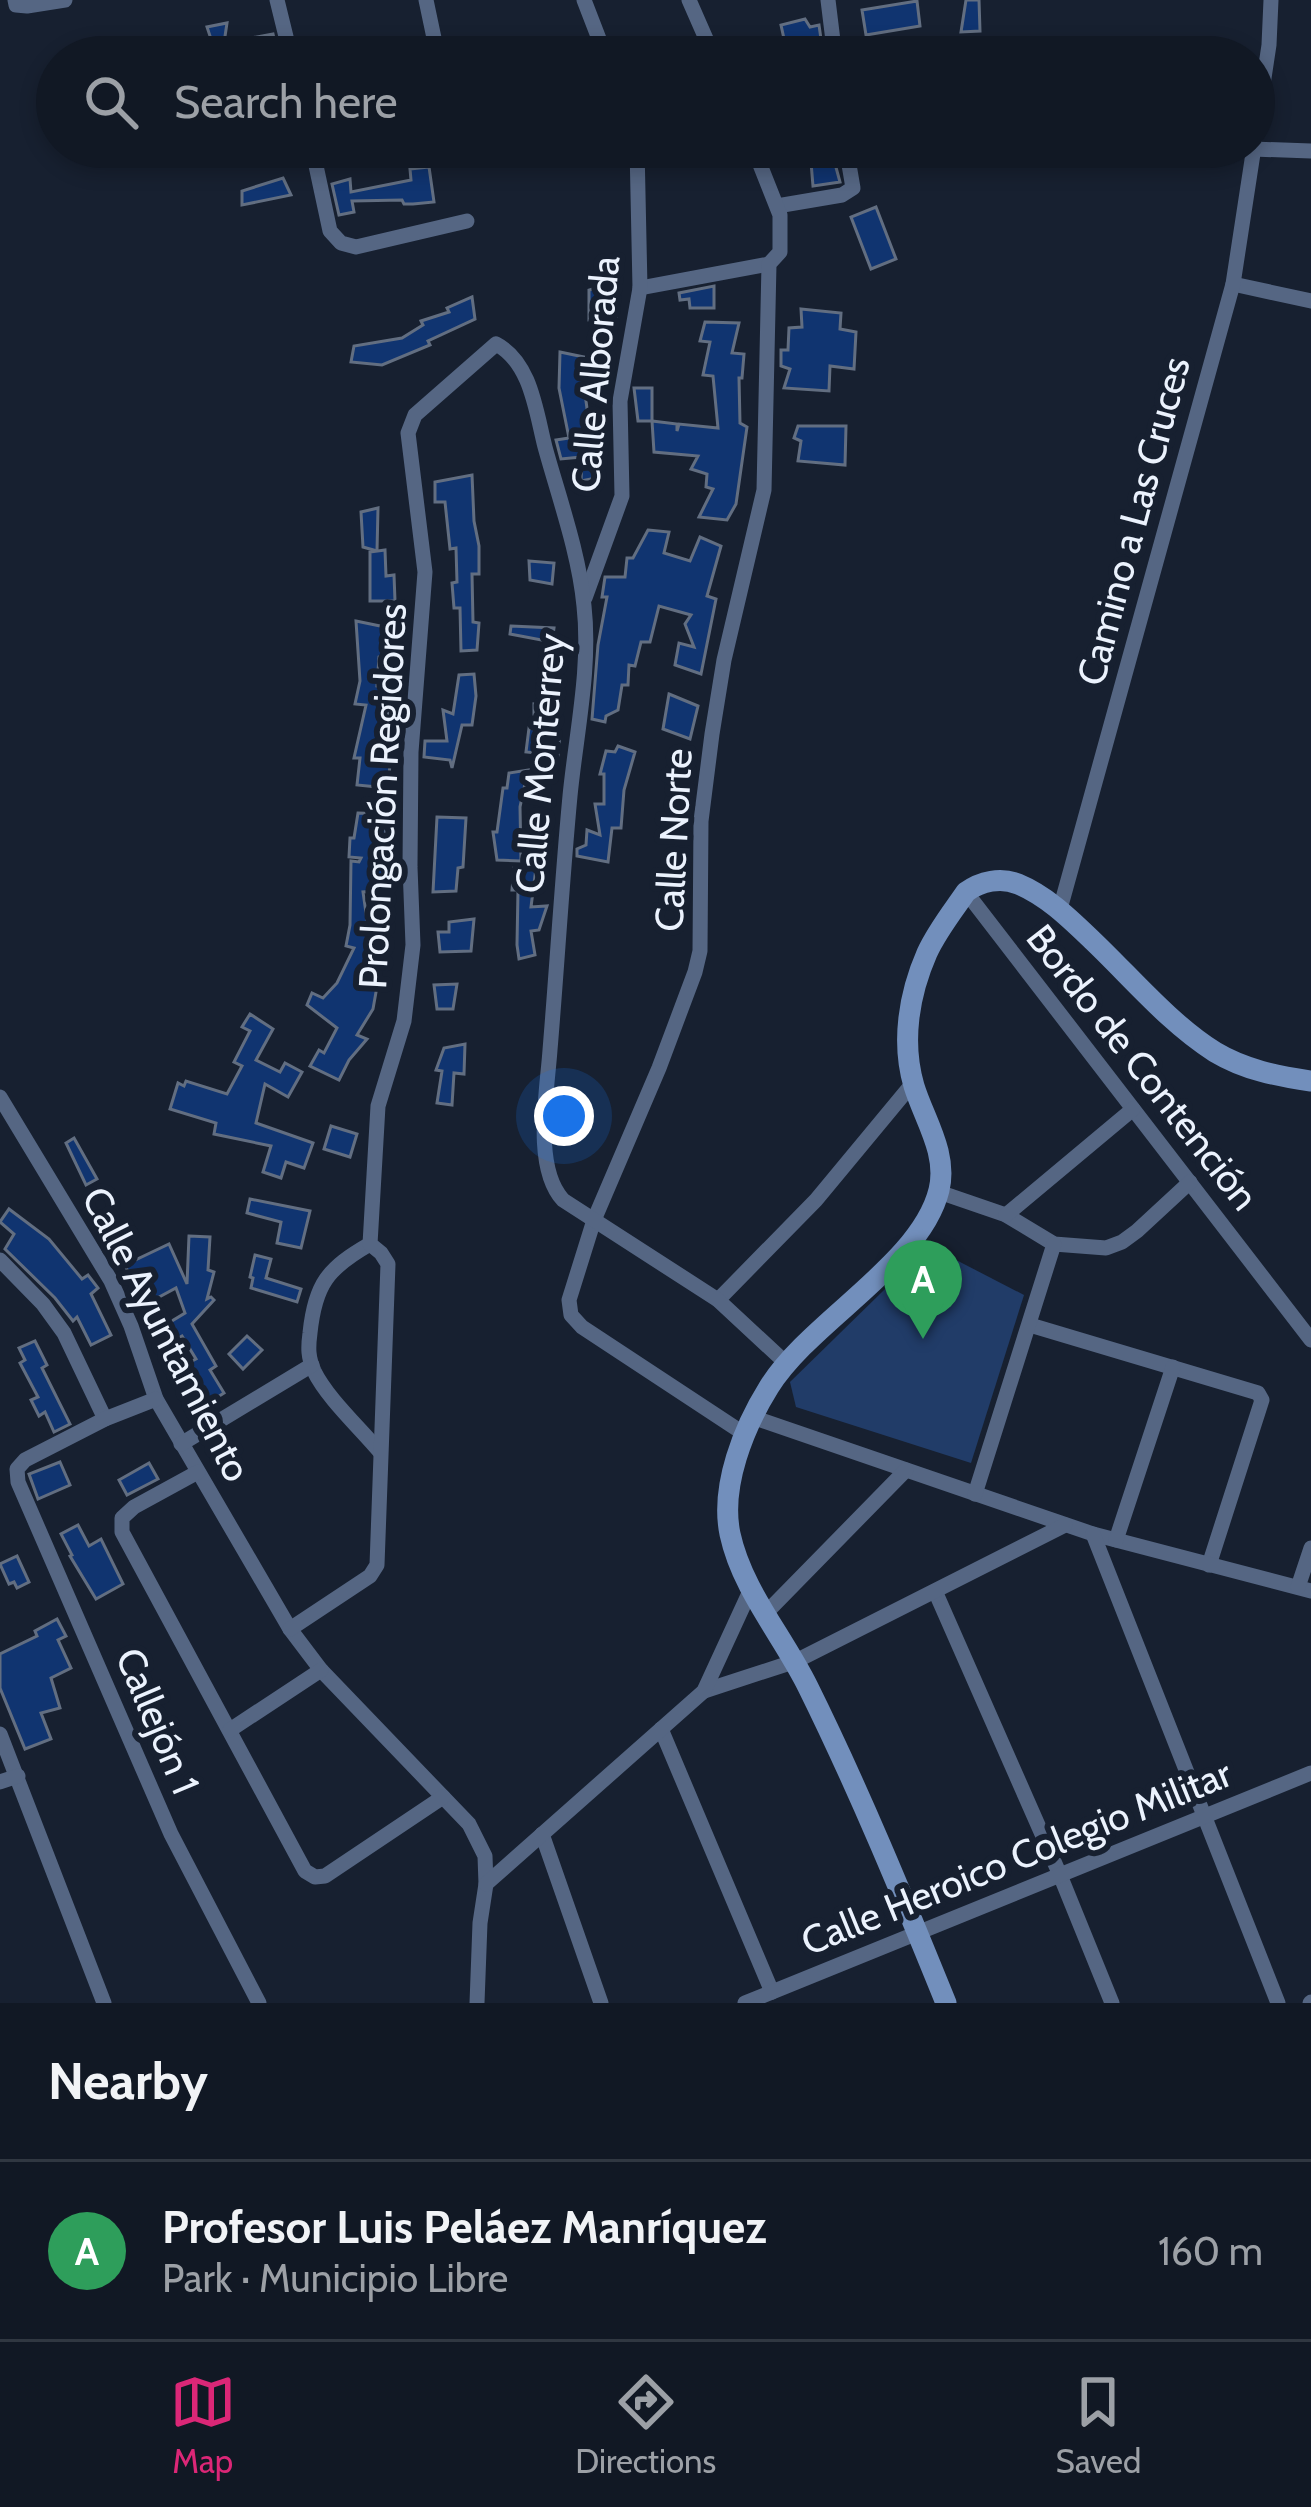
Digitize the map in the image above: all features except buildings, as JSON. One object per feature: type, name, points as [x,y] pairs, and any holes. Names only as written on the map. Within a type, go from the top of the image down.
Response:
[{"type":"street","points":[[15,2],[27,6],[65,0]]},
{"type":"street","points":[[277,0],[286,36]]},
{"type":"street","points":[[426,0],[433,36]]},
{"type":"street","points":[[584,0],[598,36]]},
{"type":"street","points":[[688,0],[704,36]]},
{"type":"street","points":[[828,0],[832,36]]},
{"type":"street","name":"Camino a Las Cruces","points":[[1269,36],[1271,0]]},
{"type":"street","points":[[1275,149],[1311,152]]},
{"type":"street","points":[[316,168],[330,231],[341,244],[356,247],[467,221]]},
{"type":"street","name":"Calle Alborada","points":[[584,601],[622,496],[620,401],[640,288],[637,168]]},
{"type":"street","name":"Calle Norte","points":[[749,1426],[582,1328],[571,1315],[569,1300],[595,1220],[659,1068],[700,951],[701,821],[712,734],[724,660],[764,490],[769,264],[780,252],[780,215],[762,168]]},
{"type":"street","points":[[777,206],[842,196],[853,188],[850,168]]},
{"type":"street","name":"Camino a Las Cruces","points":[[1060,909],[1233,284],[1251,168]]},
{"type":"street","points":[[640,288],[769,264]]},
{"type":"street","points":[[1233,284],[1311,301]]},
{"type":"street","name":"Calle Monterrey","points":[[415,415],[496,344],[518,360],[531,393],[584,601],[586,638],[545,1119],[553,1188],[563,1200],[718,1300],[787,1364]]},
{"type":"street","name":"Prolongación Regidores","points":[[290,1629],[370,1576],[377,1565],[388,1264],[370,1244],[378,1106],[404,1021],[413,945],[411,752],[425,572],[409,434],[415,415]]},
{"type":"street","points":[[946,2003],[823,1717],[737,1557],[729,1530],[728,1501],[749,1426],[775,1377],[905,1249],[939,1192],[937,1145],[913,1082],[907,1044],[908,1018],[928,950],[966,892],[994,880],[1016,883],[1060,909],[1211,1050],[1240,1066],[1311,1081]]},
{"type":"street","name":"Bordo de Contención","points":[[966,892],[1311,1340]]},
{"type":"street","points":[[718,1300],[816,1200],[913,1082]]},
{"type":"street","name":"Calle Ayuntamiento","points":[[0,1097],[111,1281],[156,1399],[290,1629],[321,1670],[469,1824],[485,1856],[477,2003]]},
{"type":"street","points":[[1006,1214],[1133,1109]]},
{"type":"street","points":[[939,1192],[1006,1214],[1054,1244],[1106,1248],[1122,1242],[1190,1182]]},
{"type":"street","points":[[370,1244],[342,1260],[326,1279],[313,1305],[308,1352],[326,1389],[380,1452]]},
{"type":"street","points":[[975,1494],[1054,1244]]},
{"type":"street","points":[[0,1260],[64,1333],[106,1419],[156,1399]]},
{"type":"street","points":[[1030,1325],[1258,1393],[1262,1400],[1209,1565]]},
{"type":"street","points":[[182,1444],[312,1365]]},
{"type":"street","points":[[1116,1540],[1173,1367]]},
{"type":"street","name":"Callejón 1","points":[[106,1419],[26,1460],[17,1469],[18,1482],[170,1834],[259,2003]]},
{"type":"street","points":[[749,1426],[906,1470],[1093,1534],[1305,1589],[1311,1548]]},
{"type":"street","points":[[766,1613],[906,1470]]},
{"type":"street","points":[[198,1472],[134,1507],[122,1518],[122,1532],[305,1871],[325,1876],[442,1797]]},
{"type":"street","points":[[704,1691],[796,1661],[1065,1525]]},
{"type":"street","points":[[1093,1534],[1278,2003]]},
{"type":"street","points":[[486,1884],[704,1691],[752,1589]]},
{"type":"street","points":[[934,1591],[1112,2003]]},
{"type":"street","points":[[230,1730],[321,1670]]},
{"type":"street","points":[[661,1729],[772,1992]]},
{"type":"street","points":[[0,1734],[104,2003]]},
{"type":"street","name":"Calle Heroico Colegio Militar","points":[[745,2003],[1311,1773]]},
{"type":"street","points":[[0,1782],[18,1776]]},
{"type":"street","points":[[542,1834],[601,2003]]},
{"type":"shaded area","points":[[929,1246],[1024,1295],[971,1463],[796,1407],[790,1382]]},
{"type":"place","name":"Profesor Luis Peláez Manríquez","points":[[923,1339]]}]
